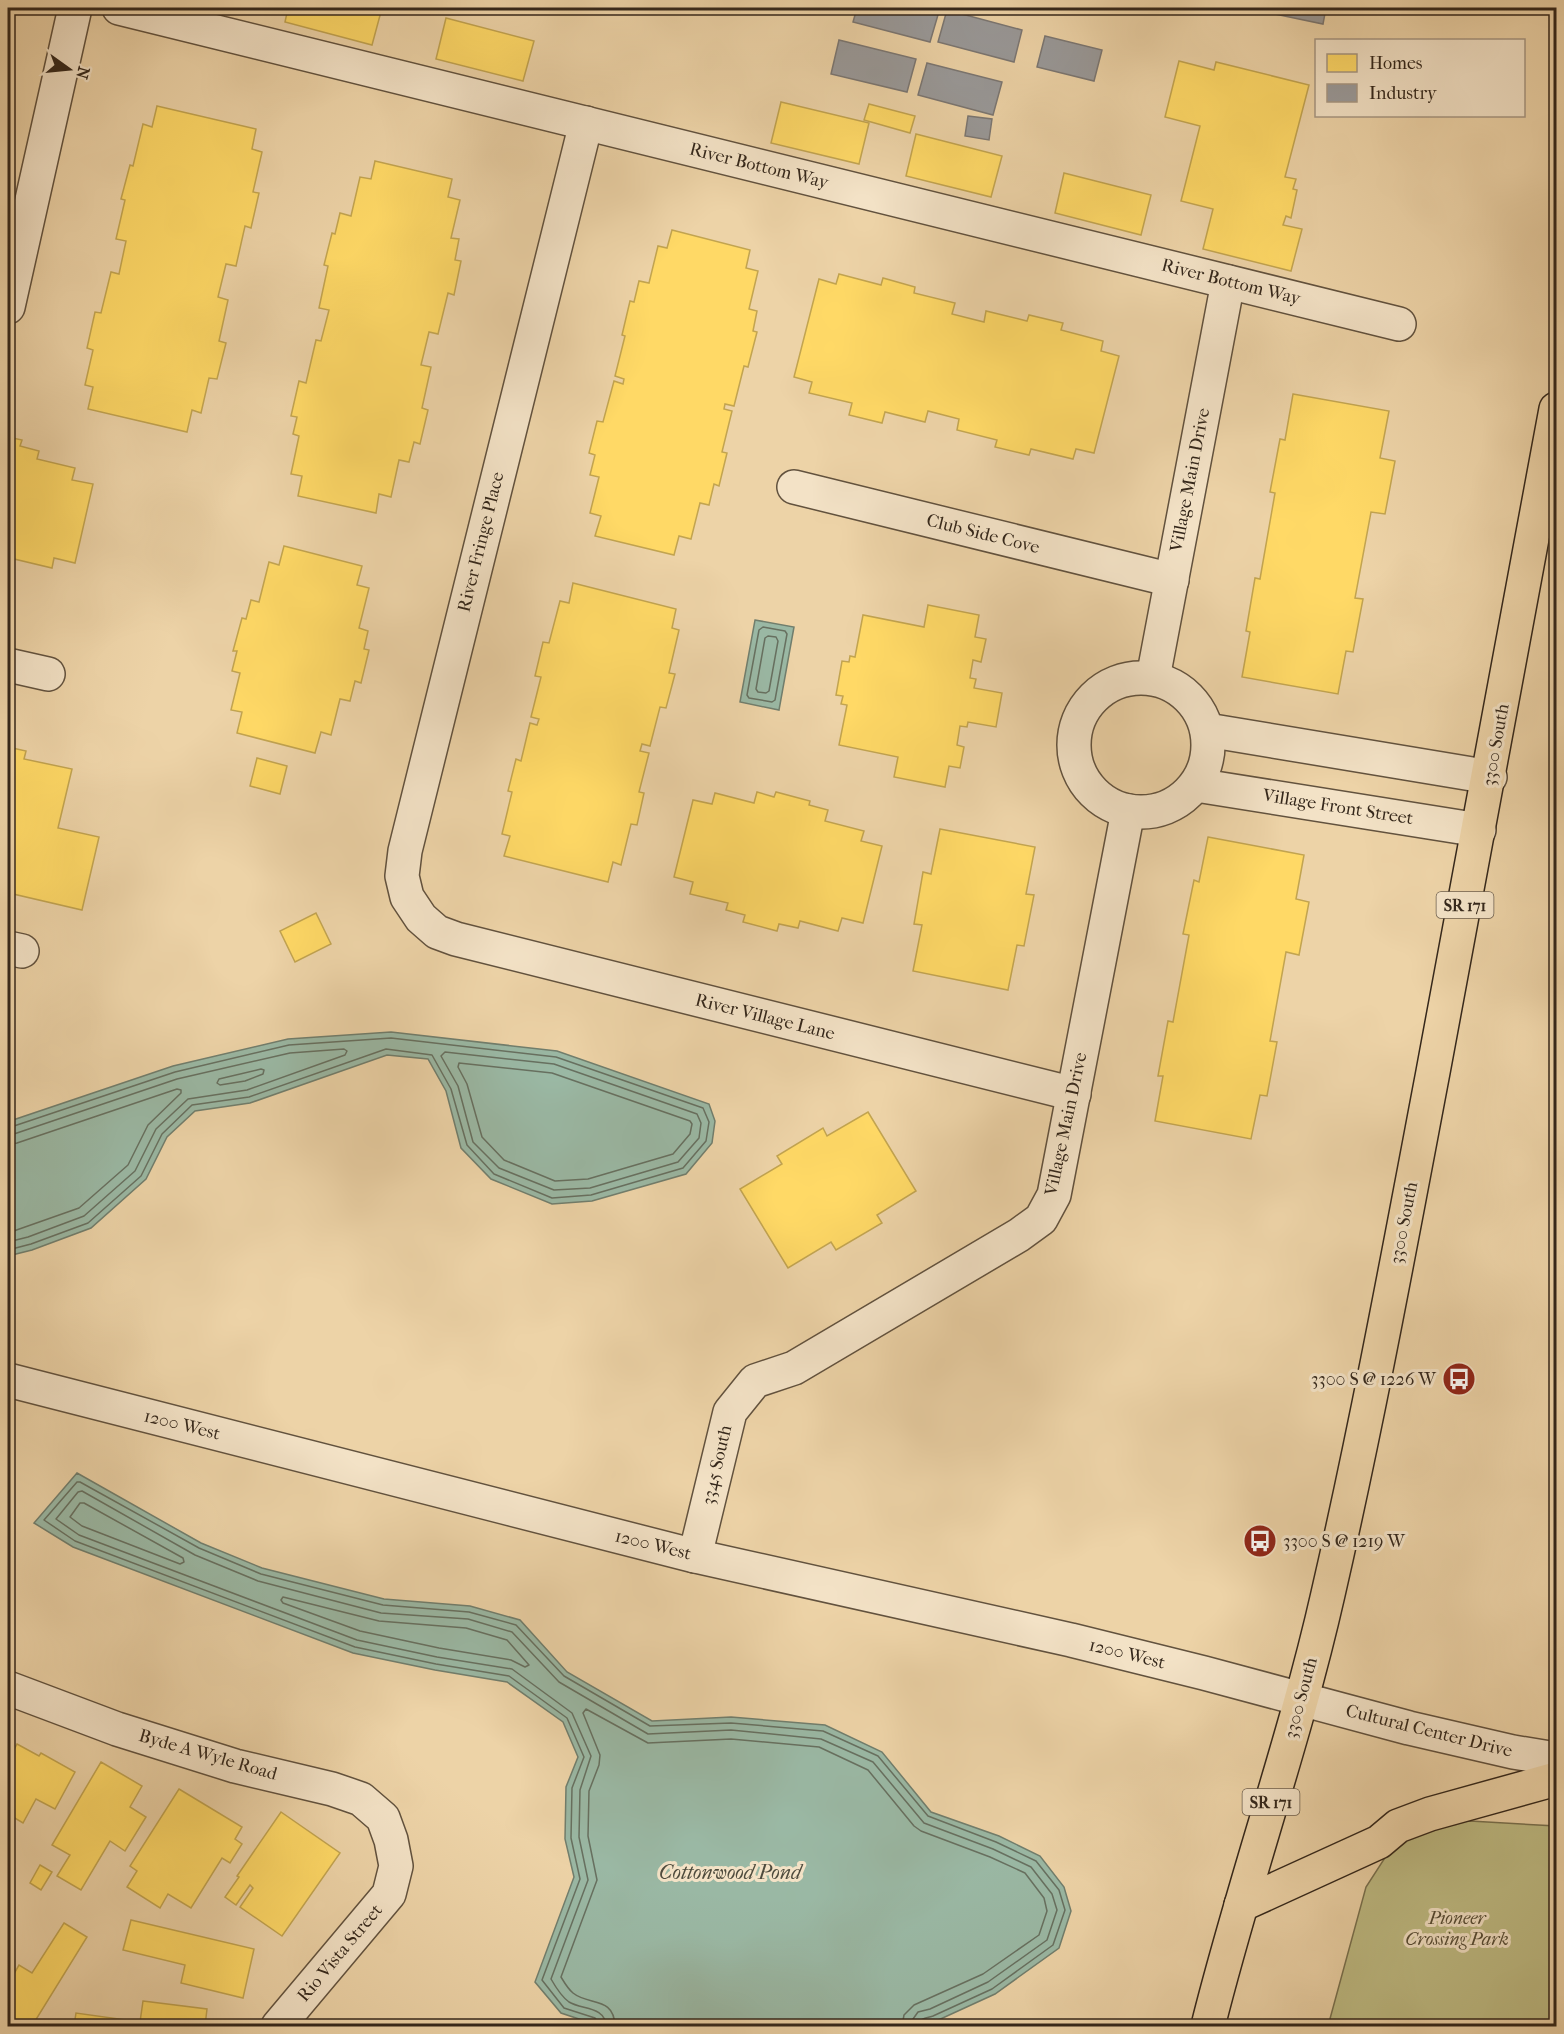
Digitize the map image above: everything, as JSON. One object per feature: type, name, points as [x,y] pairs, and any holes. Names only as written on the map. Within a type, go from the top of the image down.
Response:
[{"type":"main road","name":"3300 South","points":[[1208,2026],[1301,1699],[1328,1595],[1381,1345],[1490,777],[1557,409]]},
{"type":"main road","points":[[1241,1905],[1379,1842],[1398,1826],[1430,1814],[1557,1779]]},
{"type":"street","points":[[8,308],[75,8]]},
{"type":"street","name":"River Bottom Way","points":[[119,8],[1399,324]]},
{"type":"street","name":"River Fringe Place","points":[[456,939],[437,932],[421,918],[407,897],[402,876],[405,851],[586,123]]},
{"type":"street","name":"Village Main Drive","points":[[1153,678],[1228,282]]},
{"type":"street","name":"Club Side Cove","points":[[794,487],[1172,580]]},
{"type":"street","points":[[8,665],[48,674]]},
{"type":"street","points":[[1130,678],[1153,678],[1178,688],[1197,706],[1207,730],[1208,749],[1205,768],[1196,785],[1177,802],[1153,811],[1128,810],[1106,802],[1089,787],[1078,767],[1074,744],[1078,721],[1090,701],[1108,686],[1130,678]]},
{"type":"street","points":[[1207,730],[1490,777]]},
{"type":"street","name":"Village Front Street","points":[[1196,785],[1479,830]]},
{"type":"street","name":"Village Main Drive","points":[[755,1381],[794,1368],[1041,1219],[1054,1195],[1128,810]]},
{"type":"street","name":"River Village Lane","points":[[456,939],[1074,1094]]},
{"type":"street","name":"1200 West","points":[[8,1380],[695,1556],[1071,1640],[1301,1699]]},
{"type":"street","name":"3345 South","points":[[695,1556],[730,1412],[755,1381]]},
{"type":"street","name":"Byde A Wyle Road","points":[[8,1688],[117,1729],[236,1766],[332,1789],[361,1799],[383,1818],[391,1840]]},
{"type":"street","name":"Cultural Center Drive","points":[[1301,1699],[1432,1734],[1557,1759]]},
{"type":"street","name":"Rio Vista Street","points":[[278,2026],[388,1894],[396,1866],[391,1840]]},
{"type":"green space","name":"Pioneer Crossing Park","points":[[1470,1821],[1556,1826],[1556,2026],[1328,2026],[1366,1887],[1388,1853],[1418,1830],[1439,1822]]},
{"type":"water","points":[[755,620],[794,627],[779,710],[740,702]]},
{"type":"water","points":[[391,1032],[557,1051],[709,1104],[715,1121],[712,1143],[686,1174],[592,1201],[552,1204],[491,1179],[461,1148],[446,1091],[428,1059],[387,1055],[250,1103],[195,1111],[167,1137],[146,1179],[91,1228],[32,1250],[8,1256],[8,1124],[13,1120],[173,1066],[288,1039]]},
{"type":"water","name":"Cottonwood Pond","points":[[77,1473],[201,1543],[262,1568],[384,1599],[470,1606],[520,1620],[567,1672],[652,1721],[731,1717],[825,1725],[882,1752],[931,1812],[999,1836],[1040,1856],[1064,1887],[1071,1911],[1059,1948],[995,1994],[934,2022],[912,2026],[600,2026],[561,2013],[535,1982],[574,1877],[565,1839],[566,1787],[578,1757],[563,1722],[507,1682],[353,1653],[73,1547],[34,1523]]},
{"type":"building: Homes","points":[[288,8],[382,8],[372,45],[285,22]]},
{"type":"building: Homes","points":[[446,18],[534,41],[523,81],[436,59]]},
{"type":"building: Homes","points":[[1179,61],[1214,70],[1216,62],[1309,85],[1285,177],[1296,179],[1293,189],[1297,190],[1291,218],[1286,216],[1283,225],[1302,229],[1291,271],[1203,249],[1213,209],[1181,201],[1200,126],[1165,117]]},
{"type":"building: Homes","points":[[781,102],[869,123],[859,164],[771,143]]},
{"type":"building: Homes","points":[[869,104],[915,116],[910,133],[864,120]]},
{"type":"building: Homes","points":[[157,106],[256,129],[252,149],[262,152],[253,192],[259,193],[251,228],[245,226],[236,266],[226,264],[218,297],[228,300],[219,341],[226,343],[217,379],[209,378],[201,413],[192,410],[187,432],[88,409],[93,387],[85,385],[93,350],[87,348],[95,312],[101,313],[111,272],[119,274],[126,241],[116,239],[125,200],[121,199],[130,165],[133,166],[143,124],[152,127]]},
{"type":"building: Homes","points":[[916,134],[1002,156],[991,197],[906,176]]},
{"type":"building: Homes","points":[[375,161],[452,179],[448,197],[460,200],[451,238],[459,239],[455,260],[461,261],[454,295],[448,293],[438,334],[429,332],[421,365],[431,367],[422,408],[428,410],[420,444],[414,442],[409,462],[399,460],[391,497],[379,494],[376,513],[298,496],[302,476],[291,474],[299,436],[293,434],[297,417],[291,416],[299,381],[306,383],[316,340],[321,341],[329,310],[319,308],[328,266],[324,265],[332,233],[335,234],[340,213],[351,216],[360,177],[371,179]]},
{"type":"building: Homes","points":[[1064,173],[1151,195],[1141,235],[1055,213]]},
{"type":"building: Homes","points":[[672,230],[750,250],[746,268],[758,271],[749,309],[757,311],[753,331],[757,332],[748,367],[744,366],[734,406],[725,404],[724,409],[732,411],[722,452],[727,453],[719,486],[714,484],[709,505],[700,503],[691,539],[679,536],[674,555],[595,536],[601,516],[590,513],[599,477],[590,475],[595,455],[589,453],[597,421],[603,422],[614,381],[623,384],[624,379],[615,376],[625,336],[622,335],[630,301],[634,302],[639,281],[649,283],[658,246],[667,248]]},
{"type":"building: Homes","points":[[839,274],[881,285],[883,278],[915,287],[914,293],[955,303],[952,314],[984,322],[986,311],[1027,321],[1029,315],[1063,323],[1061,330],[1103,341],[1101,351],[1119,356],[1094,453],[1076,449],[1073,459],[1031,449],[1029,455],[995,447],[997,440],[957,430],[959,419],[928,411],[925,422],[885,412],[882,423],[849,415],[852,403],[809,393],[812,382],[794,377],[819,279],[836,284]]},
{"type":"building: Homes","points":[[1293,394],[1389,411],[1380,458],[1395,461],[1385,514],[1371,512],[1355,598],[1363,599],[1353,652],[1346,651],[1338,694],[1242,677],[1250,632],[1246,631],[1255,578],[1260,579],[1275,493],[1270,492],[1280,439],[1285,440]]},
{"type":"building: Homes","points":[[8,437],[22,440],[20,446],[39,451],[37,459],[75,468],[72,480],[93,484],[75,563],[54,558],[52,568],[14,559],[12,569],[8,568]]},
{"type":"building: Homes","points":[[284,546],[362,566],[357,585],[369,588],[359,628],[368,631],[364,649],[369,650],[361,683],[355,681],[350,701],[340,699],[331,735],[321,732],[315,753],[237,733],[242,712],[231,710],[240,673],[232,671],[237,651],[233,651],[242,618],[246,619],[251,600],[259,602],[269,562],[279,565]]},
{"type":"building: Homes","points":[[573,583],[676,609],[672,628],[679,630],[669,673],[675,674],[666,708],[660,707],[650,746],[642,744],[640,751],[649,753],[639,792],[644,793],[637,825],[631,824],[621,865],[613,862],[608,882],[504,856],[510,836],[502,834],[512,792],[508,791],[516,759],[521,761],[530,723],[537,725],[539,719],[531,717],[541,677],[535,676],[543,642],[549,643],[560,601],[569,603]]},
{"type":"building: Homes","points":[[928,605],[979,615],[975,637],[986,639],[981,662],[973,660],[970,678],[976,679],[974,688],[1002,693],[996,727],[968,722],[967,727],[960,726],[957,745],[964,747],[960,768],[949,766],[945,787],[894,777],[898,757],[839,745],[847,705],[841,704],[843,696],[836,695],[842,661],[849,662],[850,656],[855,657],[863,615],[924,627]]},
{"type":"building: Homes","points":[[8,747],[26,751],[24,759],[72,769],[58,828],[99,837],[82,910],[13,894],[12,900],[8,899]]},
{"type":"building: Homes","points":[[257,758],[287,766],[280,794],[250,786]]},
{"type":"building: Homes","points":[[757,792],[774,797],[776,792],[810,801],[809,805],[828,810],[825,821],[864,831],[861,841],[882,846],[863,923],[842,918],[838,931],[800,921],[798,928],[779,924],[777,931],[743,922],[745,915],[726,910],[728,903],[690,894],[693,882],[674,877],[693,800],[712,804],[715,793],[754,803]]},
{"type":"building: Homes","points":[[940,829],[1035,847],[1026,894],[1034,895],[1024,946],[1017,945],[1008,990],[913,971],[922,925],[914,924],[923,872],[931,874]]},
{"type":"building: Homes","points":[[1208,837],[1304,855],[1296,899],[1309,902],[1299,955],[1286,952],[1270,1041],[1277,1042],[1267,1096],[1260,1095],[1251,1139],[1155,1121],[1163,1076],[1158,1076],[1168,1021],[1173,1022],[1189,935],[1183,934],[1194,880],[1199,882]]},
{"type":"building: Homes","points":[[316,913],[331,944],[295,962],[280,931]]},
{"type":"building: Homes","points":[[868,1112],[916,1191],[877,1215],[882,1223],[836,1250],[831,1242],[788,1268],[740,1189],[782,1164],[777,1156],[823,1128],[827,1136]]},
{"type":"building: Homes","points":[[17,1744],[39,1756],[41,1753],[75,1772],[55,1809],[36,1799],[23,1823],[8,1814],[8,1761]]},
{"type":"building: Homes","points":[[101,1762],[142,1786],[130,1807],[146,1817],[125,1851],[110,1841],[81,1890],[57,1876],[70,1855],[52,1845]]},
{"type":"building: Homes","points":[[179,1789],[242,1827],[235,1839],[242,1844],[230,1863],[222,1858],[191,1908],[168,1894],[160,1908],[127,1887],[137,1871],[130,1866]]},
{"type":"building: Homes","points":[[281,1812],[340,1853],[282,1936],[240,1907],[253,1888],[250,1885],[236,1905],[225,1897]]},
{"type":"building: Homes","points":[[40,1865],[52,1872],[41,1890],[30,1883]]},
{"type":"building: Homes","points":[[131,1920],[254,1949],[243,1998],[181,1983],[185,1965],[123,1950]]},
{"type":"building: Homes","points":[[64,1923],[87,1937],[32,2026],[8,2026],[8,1984],[19,1965],[32,1973]]},
{"type":"building: Homes","points":[[143,2001],[207,2009],[205,2026],[74,2026],[76,2013],[140,2022]]},
{"type":"building: Industry","points":[[857,8],[940,8],[930,42],[853,22]]},
{"type":"building: Industry","points":[[1251,8],[1326,8],[1323,24]]},
{"type":"building: Industry","points":[[947,10],[1022,30],[1014,62],[938,42]]},
{"type":"building: Industry","points":[[1045,36],[1102,50],[1094,81],[1037,67]]},
{"type":"building: Industry","points":[[839,40],[916,59],[907,92],[831,74]]},
{"type":"building: Industry","points":[[927,63],[1002,82],[993,115],[918,95]]},
{"type":"building: Industry","points":[[968,116],[992,119],[989,140],[965,136]]},
{"type":"place","name":"3300 S @ 1226 W","points":[[1459,1379]]},
{"type":"place","name":"3300 S @ 1219 W","points":[[1260,1541]]}]
